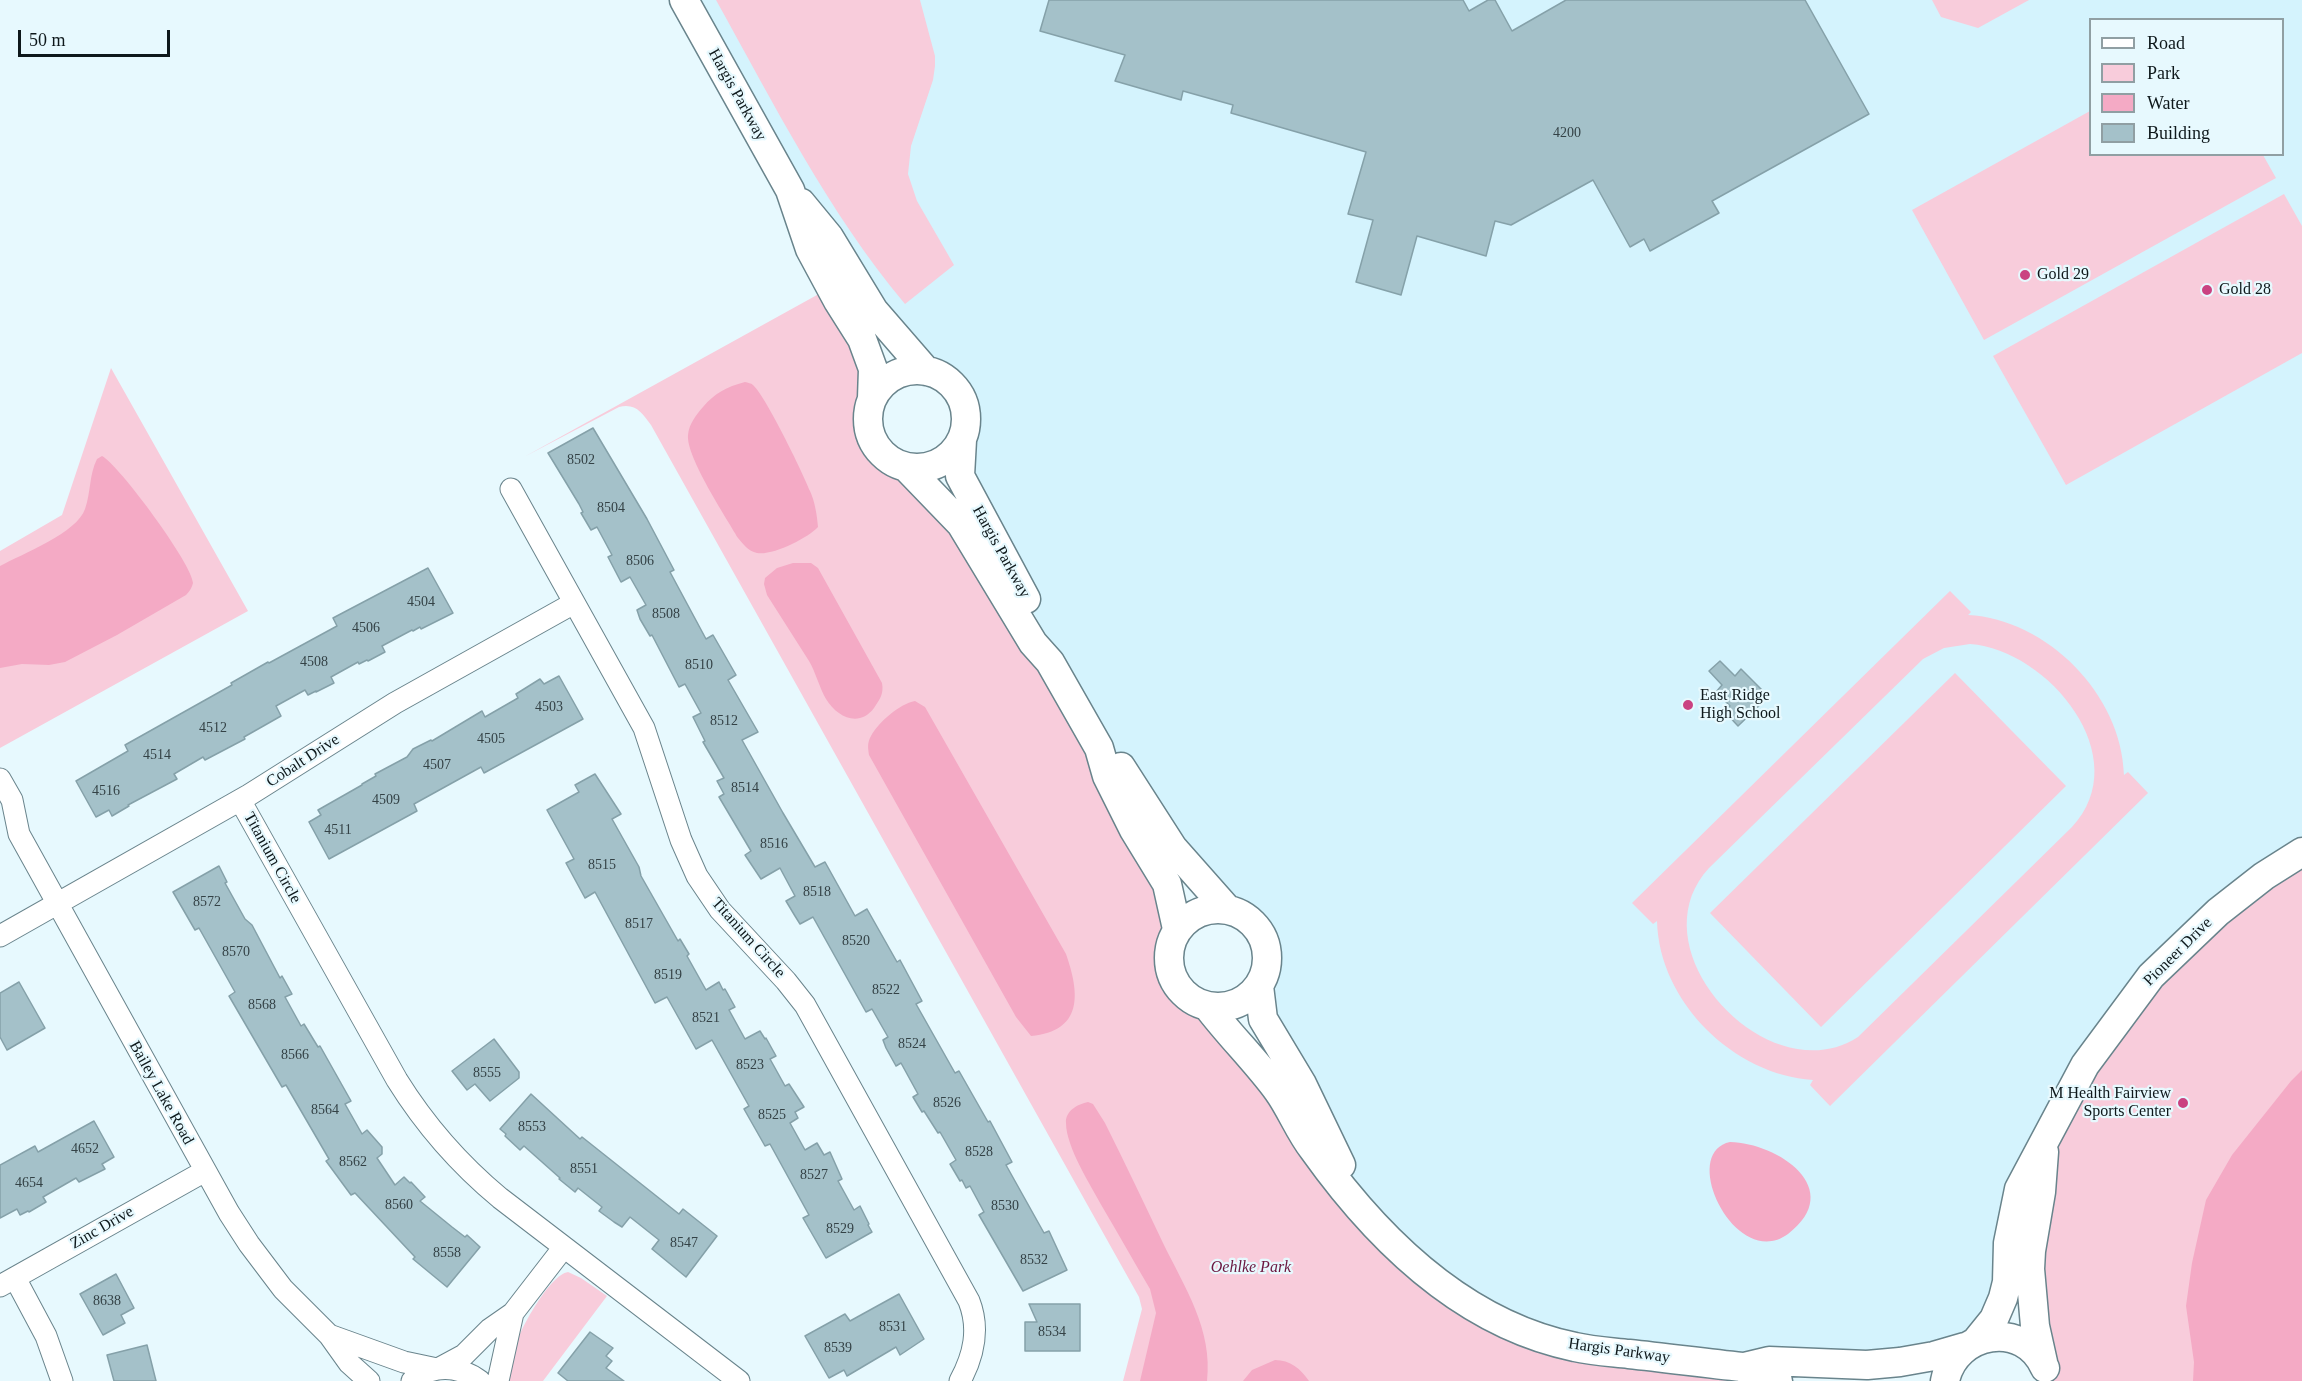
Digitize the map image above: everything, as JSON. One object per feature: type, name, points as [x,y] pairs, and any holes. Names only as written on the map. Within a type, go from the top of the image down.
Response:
[{"type":"street","name":"Hargis Parkway","points":[[684,0],[790,190],[810,249],[838,302],[862,339],[873,369],[872,398]]},
{"type":"street","name":"Hargis Parkway","points":[[790,190],[829,237],[874,311],[926,371]]},
{"type":"street","points":[[910,370],[926,371],[940,376],[954,386],[965,408],[966,424],[962,440],[952,454],[939,463],[923,468],[907,468],[881,453],[868,427],[868,412],[872,398],[882,385],[895,375],[910,370]]},
{"type":"street","name":"Hargis Parkway","points":[[962,440],[960,476],[1045,635],[1050,662]]},
{"type":"street","name":"Hargis Parkway","points":[[907,468],[961,524],[1033,643],[1050,662],[1099,748],[1107,776],[1134,830],[1167,884],[1177,929]]},
{"type":"street","name":"Titanium Circle","points":[[511,489],[644,728],[681,840],[698,876],[720,910],[786,981],[805,1005],[969,1300],[975,1323],[975,1338],[967,1367],[960,1381]]},
{"type":"street","name":"Cobalt Drive","points":[[0,936],[240,800],[395,703],[574,603]]},
{"type":"street","name":"Hargis Parkway","points":[[1099,748],[1122,768],[1173,848],[1227,909]]},
{"type":"street","name":"Bailey Lake Road","points":[[0,779],[12,800],[19,834],[229,1213],[267,1269],[303,1310],[329,1335],[349,1363],[369,1381]]},
{"type":"street","name":"Titanium Circle","points":[[240,800],[396,1080],[419,1114],[468,1170],[500,1198],[739,1381]]},
{"type":"street","name":"Bailey Lake Road","points":[[0,819],[19,834]]},
{"type":"street","name":"Pioneer Drive","points":[[1945,1381],[1950,1364],[1994,1319],[2007,1282],[2008,1243],[2019,1190],[2085,1065],[2151,976],[2218,912],[2264,876],[2302,852]]},
{"type":"street","points":[[1227,909],[1242,915],[1254,924],[1263,939],[1267,965],[1259,986],[1249,997],[1237,1004],[1222,1008],[1208,1007],[1192,1001],[1180,991],[1172,976],[1168,960],[1170,944],[1177,929],[1187,919],[1199,912],[1227,909]]},
{"type":"street","name":"Hargis Parkway","points":[[1259,986],[1263,1019],[1302,1084],[1360,1208]]},
{"type":"street","name":"Hargis Parkway","points":[[1208,1007],[1258,1063],[1280,1094],[1312,1148],[1360,1208],[1392,1245],[1434,1281],[1483,1311],[1531,1334],[1575,1347],[1742,1368],[1764,1379],[1778,1381]]},
{"type":"street","name":"Pioneer Drive","points":[[2045,1140],[2041,1192],[2030,1269],[2035,1326],[2046,1372]]},
{"type":"street","name":"Zinc Drive","points":[[7,1282],[205,1171]]},
{"type":"street","points":[[411,1381],[468,1352],[490,1329],[513,1313],[564,1247]]},
{"type":"street","points":[[7,1282],[46,1336],[62,1381]]},
{"type":"street","points":[[498,1381],[513,1313]]},
{"type":"street","name":"Bailey Lake Road","points":[[329,1335],[404,1362],[438,1369],[458,1370],[480,1381]]},
{"type":"street","name":"Hargis Parkway","points":[[1742,1368],[1769,1361],[1867,1365],[1900,1362],[1934,1356],[2000,1336],[2016,1340],[2031,1348],[2046,1372]]},
{"type":"shaded area","name":"East Ridge High School","points":[[684,0],[2302,0],[2302,852],[1987,1329],[1867,1365],[1531,1334],[1360,1208],[1279,1048],[1264,975],[1267,955],[1263,939],[1254,924],[1234,911],[1161,830],[1045,635],[1006,559],[962,440],[966,425],[965,408],[960,396],[954,386],[941,376],[926,371],[892,333]]},
{"type":"green space","points":[[716,0],[920,0],[935,56],[935,66],[933,80],[911,146],[908,174],[917,201],[954,265],[905,304],[877,269],[827,195],[781,118]]},
{"type":"green space","points":[[1932,0],[2029,0],[1978,28],[1941,17]]},
{"type":"green space","name":"Gold 29","points":[[2089,112],[2089,156],[2264,156],[2276,178],[1984,340],[1912,210]]},
{"type":"green space","name":"Gold 28","points":[[2284,194],[2302,226],[2302,353],[2066,485],[1993,356]]},
{"type":"green space","name":"Oehlke Park","points":[[826,290],[857,340],[863,392],[860,424],[868,447],[930,502],[1031,650],[1150,867],[1165,929],[1160,958],[1164,977],[1176,996],[1204,1018],[1438,1298],[1758,1381],[1123,1381],[1142,1309],[1139,1297],[651,425],[634,408],[619,407],[524,457]]},
{"type":"green space","points":[[111,368],[248,611],[0,748],[0,551],[62,515]]},
{"type":"green space","points":[[1950,591],[1971,612],[1968,615],[1997,620],[2025,630],[2052,646],[2075,666],[2095,690],[2110,717],[2120,745],[2124,775],[2128,772],[2148,793],[1830,1106],[1810,1085],[1813,1080],[1784,1075],[1756,1064],[1729,1049],[1706,1029],[1686,1006],[1671,979],[1661,951],[1657,921],[1653,924],[1632,903]],"holes":[[[1970,644],[2000,651],[2028,665],[2054,686],[2075,712],[2089,740],[2095,770],[2090,800],[2072,827],[1858,1037],[1823,1050],[1786,1047],[1752,1031],[1722,1005],[1699,973],[1688,937],[1690,901],[1709,868],[1923,659],[1944,648]]]},
{"type":"green space","points":[[1955,673],[2066,786],[1821,1027],[1710,913]]},
{"type":"green space","name":"M Health Fairview Sports Center","points":[[2302,852],[2302,1381],[2049,1381],[2046,1370],[2041,1192],[2085,1065],[2151,976]]},
{"type":"green space","points":[[568,1272],[607,1296],[543,1381],[507,1381],[516,1344],[530,1314],[553,1282]]},
{"type":"water","points":[[745,382],[752,384],[759,392],[783,435],[812,495],[818,522],[818,527],[798,541],[764,553],[751,551],[738,538],[700,472],[689,445],[690,427],[695,416],[703,407],[727,388]]},
{"type":"water","points":[[102,456],[111,463],[138,495],[169,537],[190,573],[193,583],[191,588],[186,595],[65,662],[49,665],[22,664],[0,668],[0,566],[60,534],[80,518],[87,503],[94,465]]},
{"type":"water","points":[[793,563],[811,563],[818,568],[882,683],[882,693],[878,702],[862,718],[848,718],[831,705],[809,661],[767,595],[765,578],[777,568]]},
{"type":"water","points":[[915,701],[925,707],[1066,954],[1074,983],[1073,1008],[1069,1018],[1060,1027],[1048,1033],[1031,1036],[1016,1017],[869,755],[869,741],[879,725],[896,710]]},
{"type":"water","points":[[2302,1070],[2302,1381],[2193,1381],[2194,1362],[2186,1306],[2192,1263],[2206,1200],[2232,1155]]},
{"type":"water","points":[[1088,1102],[1093,1104],[1105,1123],[1196,1310],[1206,1344],[1207,1381],[1140,1381],[1156,1313],[1150,1289],[1086,1178],[1070,1143],[1066,1119],[1076,1106]]},
{"type":"water","points":[[1730,1142],[1749,1144],[1768,1150],[1799,1172],[1808,1185],[1811,1201],[1804,1217],[1788,1234],[1768,1241],[1750,1237],[1733,1224],[1720,1206],[1712,1186],[1710,1166],[1715,1151]]},
{"type":"water","points":[[1275,1360],[1295,1366],[1309,1381],[1243,1381],[1252,1370]]},
{"type":"building","points":[[1049,0],[1463,0],[1469,11],[1488,0],[1495,0],[1512,31],[1566,0],[1805,0],[1869,114],[1712,201],[1719,213],[1650,251],[1644,239],[1630,247],[1593,180],[1511,225],[1495,221],[1486,256],[1417,236],[1401,295],[1356,282],[1373,220],[1348,214],[1366,152],[1231,113],[1233,105],[1183,91],[1181,100],[1115,81],[1125,55],[1040,31]]},
{"type":"building","points":[[593,428],[647,519],[674,570],[670,572],[706,639],[713,635],[736,675],[728,680],[758,732],[742,740],[783,813],[815,867],[825,862],[855,916],[867,909],[897,962],[900,960],[922,1001],[916,1004],[955,1073],[959,1071],[988,1122],[990,1121],[1012,1162],[1006,1165],[1044,1233],[1049,1231],[1067,1270],[1023,1291],[979,1215],[984,1212],[970,1186],[966,1188],[950,1164],[956,1160],[940,1132],[938,1133],[913,1097],[918,1094],[901,1063],[896,1066],[886,1048],[883,1040],[888,1037],[872,1009],[866,1012],[813,917],[800,924],[786,901],[795,896],[780,868],[761,879],[745,855],[751,851],[719,797],[724,794],[717,781],[724,778],[703,742],[705,741],[693,717],[701,713],[685,684],[679,687],[652,635],[650,636],[640,619],[637,610],[646,605],[630,577],[621,582],[608,557],[612,555],[597,527],[591,530],[581,513],[583,512],[579,504],[548,453]]},
{"type":"building","points":[[428,568],[453,613],[421,629],[420,627],[412,630],[382,646],[385,652],[368,661],[359,664],[358,662],[331,677],[334,683],[308,695],[305,690],[276,706],[281,716],[244,737],[245,739],[205,760],[203,757],[174,774],[177,779],[112,816],[109,810],[96,817],[76,781],[128,751],[125,745],[232,685],[231,683],[268,662],[337,626],[333,618]]},
{"type":"building","points":[[1720,661],[1735,676],[1741,669],[1767,695],[1761,700],[1763,702],[1738,726],[1724,711],[1730,706],[1716,692],[1722,685],[1709,671]]},
{"type":"building","points":[[559,676],[583,719],[484,773],[481,767],[414,804],[417,811],[329,859],[309,822],[321,815],[318,810],[407,757],[413,749],[432,741],[482,711],[485,717],[518,698],[516,694],[540,679],[544,684]]},
{"type":"building","points":[[595,774],[621,814],[612,819],[639,867],[641,876],[678,941],[680,939],[689,954],[687,956],[706,990],[719,982],[735,1007],[729,1010],[745,1039],[760,1031],[766,1038],[776,1056],[770,1059],[785,1086],[789,1084],[804,1107],[795,1112],[798,1118],[790,1123],[805,1150],[817,1143],[824,1155],[830,1152],[842,1179],[838,1181],[854,1210],[860,1206],[869,1224],[872,1232],[826,1258],[803,1218],[809,1215],[770,1144],[765,1146],[744,1109],[749,1106],[712,1040],[696,1049],[667,997],[655,1003],[595,892],[585,898],[566,863],[574,859],[547,810],[579,792],[575,785]]},
{"type":"building","points":[[219,866],[227,882],[225,883],[245,919],[252,925],[280,978],[282,976],[292,994],[285,997],[301,1026],[304,1024],[318,1047],[320,1046],[351,1101],[345,1104],[362,1134],[367,1130],[382,1147],[382,1154],[377,1158],[395,1185],[404,1177],[411,1182],[425,1197],[420,1201],[480,1247],[447,1287],[413,1259],[415,1257],[355,1193],[351,1195],[326,1161],[329,1159],[286,1085],[282,1087],[229,996],[235,992],[199,928],[195,930],[173,892]]},
{"type":"building","points":[[19,982],[45,1028],[7,1050],[0,1037],[0,993]]},
{"type":"building","points":[[494,1039],[519,1072],[519,1078],[490,1101],[475,1084],[467,1090],[452,1071]]},
{"type":"building","points":[[531,1094],[580,1139],[582,1137],[679,1214],[683,1209],[717,1236],[686,1277],[652,1249],[659,1240],[630,1217],[622,1227],[614,1222],[599,1211],[602,1207],[578,1188],[575,1192],[524,1146],[520,1150],[505,1136],[506,1134],[500,1129]]},
{"type":"building","points":[[94,1121],[114,1157],[102,1164],[105,1169],[79,1182],[76,1178],[43,1197],[46,1202],[29,1212],[20,1215],[17,1209],[0,1218],[0,1165],[35,1146],[38,1152]]},
{"type":"building","points":[[116,1274],[134,1308],[121,1315],[125,1323],[103,1335],[80,1294]]},
{"type":"building","points":[[899,1294],[924,1339],[900,1355],[896,1347],[847,1376],[844,1370],[829,1378],[805,1336],[845,1314],[850,1321]]},
{"type":"building","points":[[1029,1304],[1080,1304],[1080,1351],[1025,1351],[1025,1322],[1037,1322]]},
{"type":"building","points":[[590,1332],[613,1348],[606,1356],[612,1361],[606,1368],[624,1381],[568,1381],[558,1373]]},
{"type":"building","points":[[147,1345],[156,1381],[114,1381],[107,1355]]},
{"type":"place","name":"Gold 29","points":[[2025,275]]},
{"type":"place","name":"Gold 28","points":[[2207,290]]},
{"type":"place","name":"East Ridge High School","points":[[1688,705]]},
{"type":"place","name":"M Health Fairview Sports Center","points":[[2183,1103]]}]
